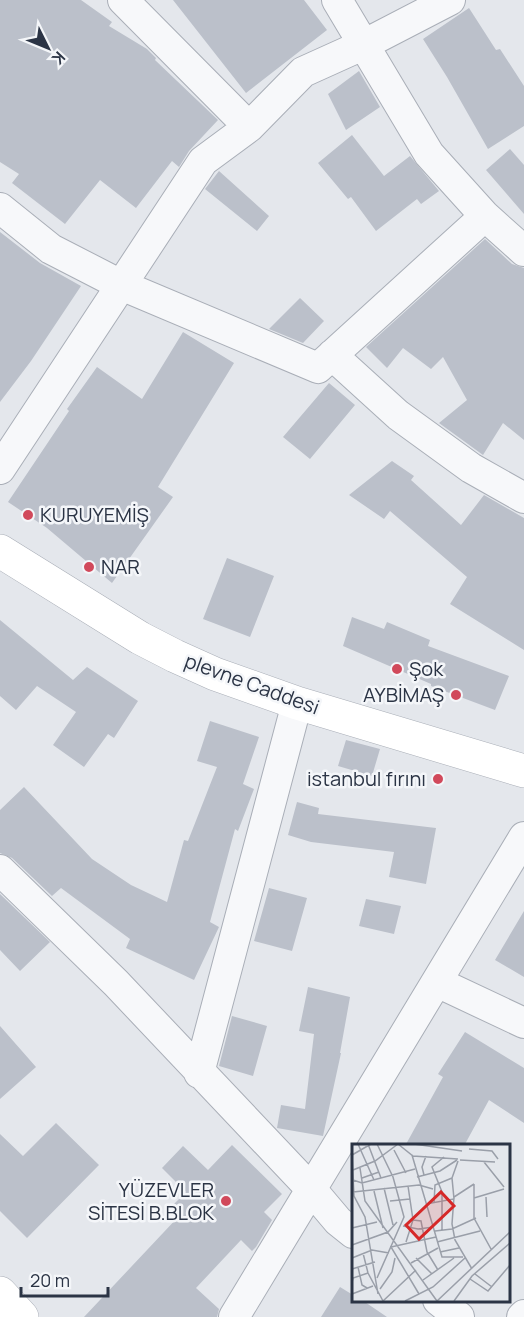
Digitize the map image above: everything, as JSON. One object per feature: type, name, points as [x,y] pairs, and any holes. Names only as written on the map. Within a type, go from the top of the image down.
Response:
[{"type":"street","points":[[123,0],[249,126]]},
{"type":"street","points":[[337,0],[429,153],[485,216],[524,251]]},
{"type":"street","points":[[0,469],[203,162],[249,126],[303,72],[365,44],[450,0]]},
{"type":"street","points":[[0,208],[51,249],[121,285],[318,368],[485,216]]},
{"type":"street","points":[[332,355],[398,415],[471,468],[524,498]]},
{"type":"street","name":"plevne Caddesi","points":[[0,551],[140,638],[215,674],[297,703],[524,771]]},
{"type":"street","points":[[200,1073],[297,703]]},
{"type":"street","points":[[234,1317],[524,837]]},
{"type":"street","points":[[0,870],[116,983],[311,1189],[338,1221],[352,1232]]},
{"type":"street","points":[[437,981],[524,1023]]},
{"type":"street","points":[[0,1293],[22,1317]]},
{"type":"street","points":[[440,1302],[459,1317]]},
{"type":"building","points":[[0,0],[81,0],[112,22],[109,26],[147,49],[156,58],[155,60],[218,120],[189,151],[179,167],[172,161],[136,208],[100,180],[65,224],[12,183],[19,174],[0,162]]},
{"type":"building","points":[[173,0],[304,0],[327,30],[246,93]]},
{"type":"building","points":[[469,8],[496,50],[500,49],[524,86],[524,126],[488,149],[423,39]]},
{"type":"building","points":[[359,71],[380,107],[346,130],[328,94]]},
{"type":"building","points":[[352,135],[384,176],[410,156],[439,191],[421,204],[417,199],[376,231],[351,197],[348,199],[318,163]]},
{"type":"building","points":[[510,149],[524,165],[524,214],[486,170]]},
{"type":"building","points":[[219,171],[269,216],[257,231],[205,189]]},
{"type":"building","points":[[0,232],[40,263],[81,286],[31,361],[0,402]]},
{"type":"building","points":[[485,239],[512,264],[524,268],[524,440],[503,423],[483,455],[439,423],[467,400],[443,357],[431,369],[403,348],[387,368],[366,347]]},
{"type":"building","points":[[300,298],[324,321],[303,343],[269,329]]},
{"type":"building","points":[[183,332],[234,363],[158,487],[173,497],[112,583],[47,528],[8,502],[69,411],[67,409],[97,367],[142,399]]},
{"type":"building","points":[[329,383],[355,405],[310,459],[283,437]]},
{"type":"building","points":[[392,461],[414,476],[411,480],[461,525],[484,495],[524,518],[524,650],[450,604],[467,577],[390,511],[384,519],[349,495]]},
{"type":"building","points":[[227,558],[274,576],[250,637],[203,619]]},
{"type":"building","points":[[352,617],[384,629],[387,622],[430,640],[428,646],[509,676],[495,710],[431,686],[431,684],[343,646]]},
{"type":"building","points":[[0,620],[73,680],[87,667],[138,701],[114,738],[108,734],[84,767],[53,745],[76,712],[37,686],[16,710],[0,696]]},
{"type":"building","points":[[210,721],[259,737],[243,784],[254,789],[238,831],[235,829],[210,922],[219,927],[194,980],[126,948],[130,939],[61,888],[52,896],[12,858],[0,853],[0,810],[24,787],[92,859],[131,885],[167,902],[184,840],[188,841],[217,767],[197,761]]},
{"type":"building","points":[[346,740],[380,749],[372,776],[338,766]]},
{"type":"building","points":[[297,802],[319,808],[318,814],[436,828],[426,884],[389,877],[394,852],[311,842],[288,835]]},
{"type":"building","points":[[269,888],[307,898],[292,951],[254,941]]},
{"type":"building","points":[[0,894],[50,942],[20,971],[0,950]]},
{"type":"building","points":[[366,899],[401,906],[394,934],[359,926]]},
{"type":"building","points":[[524,911],[524,977],[495,960]]},
{"type":"building","points":[[308,987],[350,997],[341,1053],[323,1136],[277,1128],[281,1105],[305,1109],[314,1034],[299,1031]]},
{"type":"building","points":[[232,1016],[267,1026],[253,1076],[219,1066]]},
{"type":"building","points":[[0,1026],[36,1067],[0,1099]]},
{"type":"building","points":[[465,1032],[524,1068],[524,1123],[489,1100],[465,1144],[406,1144],[443,1077],[438,1074]]},
{"type":"building","points":[[56,1123],[99,1165],[27,1238],[0,1211],[0,1134],[23,1156]]},
{"type":"building","points":[[232,1145],[282,1194],[264,1212],[272,1220],[256,1247],[252,1251],[241,1240],[196,1288],[219,1309],[217,1317],[84,1317],[179,1216],[170,1208],[186,1192],[162,1168],[183,1146],[208,1170]]},
{"type":"building","points":[[340,1287],[352,1294],[352,1302],[365,1302],[387,1317],[321,1317]]},
{"type":"place","name":"KURUYEMİŞ","points":[[28,515]]},
{"type":"place","name":"NAR","points":[[89,567]]},
{"type":"place","name":"Şok","points":[[397,669]]},
{"type":"place","name":"AYBİMAŞ","points":[[456,695]]},
{"type":"place","name":"istanbul fırını","points":[[438,779]]},
{"type":"place","name":"YÜZEVLER SİTESİ B.BLOK","points":[[226,1201]]}]
